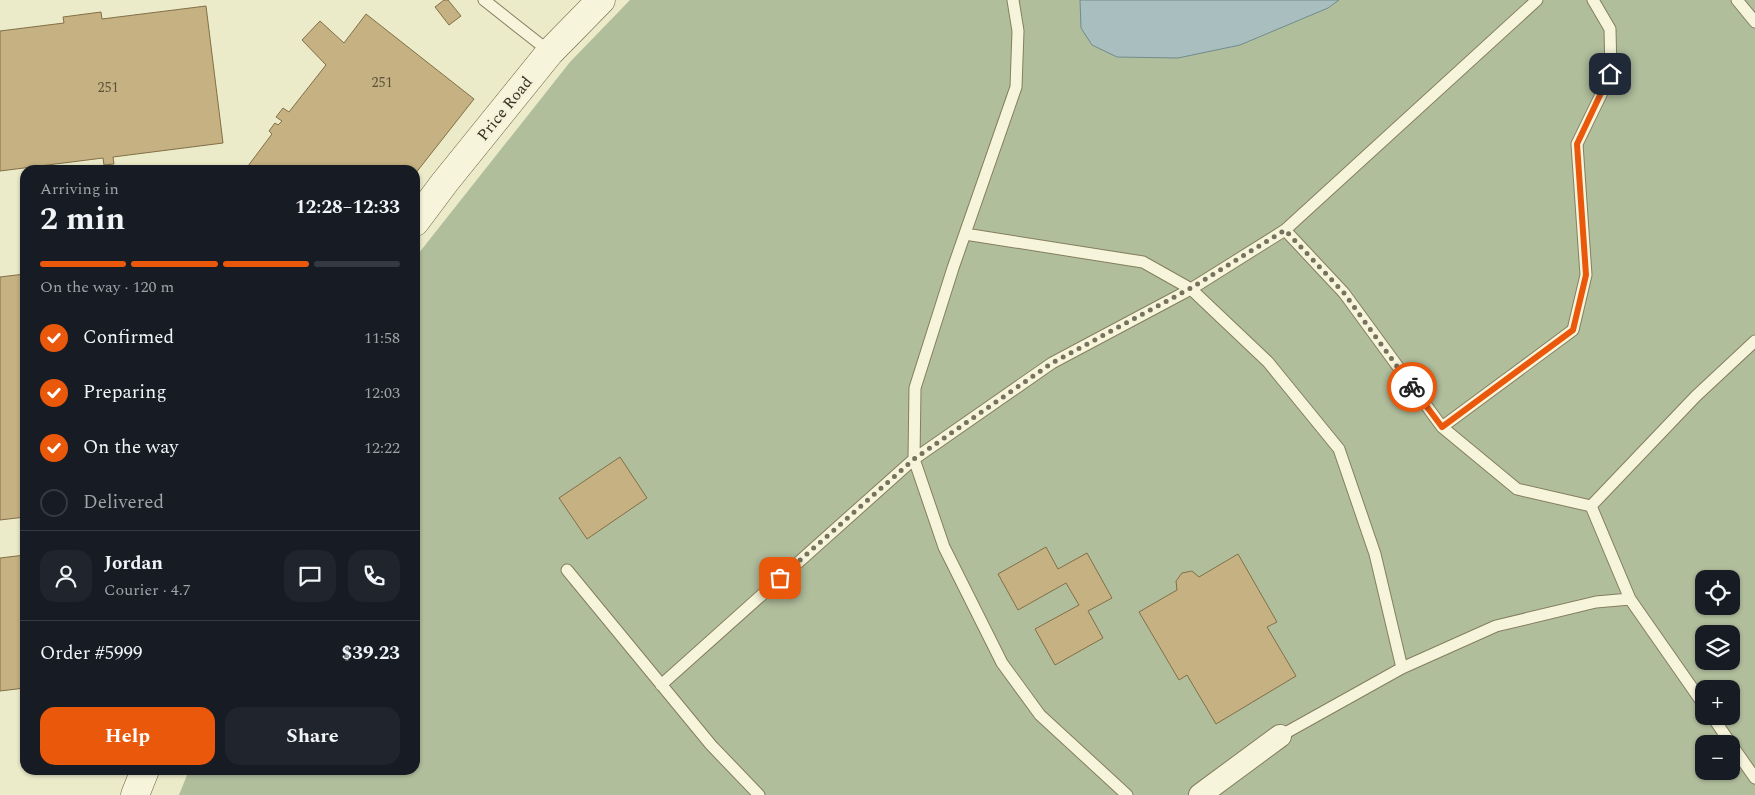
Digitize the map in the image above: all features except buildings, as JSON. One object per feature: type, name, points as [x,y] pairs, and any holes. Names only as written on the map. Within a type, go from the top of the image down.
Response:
[{"type":"street","name":"Price Road","points":[[420,215],[550,52],[601,0]]},
{"type":"street","points":[[1200,795],[1280,736]]},
{"type":"street","points":[[135,795],[143,775]]},
{"type":"lane","points":[[484,0],[550,52]]},
{"type":"lane","points":[[1012,0],[1018,31],[1016,87],[965,234],[915,388],[914,459],[944,547],[1002,663],[1040,715],[1126,795]]},
{"type":"lane","points":[[661,685],[914,459],[1052,363],[1191,288],[1285,230],[1537,0]]},
{"type":"lane","points":[[1442,427],[1573,330],[1586,275],[1577,144],[1610,74],[1610,29],[1594,0]]},
{"type":"lane","points":[[1737,0],[1755,22]]},
{"type":"lane","points":[[1285,230],[1344,293],[1442,427],[1517,489],[1591,506]]},
{"type":"lane","points":[[965,234],[1143,262],[1191,288],[1268,362],[1339,449],[1375,554],[1402,668]]},
{"type":"lane","points":[[1591,506],[1696,396],[1755,341]]},
{"type":"lane","points":[[1591,506],[1630,599],[1695,691]]},
{"type":"lane","points":[[568,570],[711,745],[759,795]]},
{"type":"lane","points":[[1280,736],[1402,668],[1496,626],[1596,602],[1630,599]]},
{"type":"lane","points":[[1740,757],[1755,778]]},
{"type":"green space","points":[[630,0],[1755,0],[1755,795],[179,795],[187,775],[420,775],[420,252],[570,62]]},
{"type":"shaded area","points":[[1080,0],[1339,0],[1328,8],[1240,45],[1178,58],[1117,57],[1092,45],[1081,28]]},
{"type":"way so far","points":[[780,578],[914,459],[1052,363],[1191,288],[1285,230],[1344,293],[1412,387]]},
{"type":"route","points":[[1412,387],[1442,427],[1573,330],[1586,275],[1577,144],[1610,74]]}]
